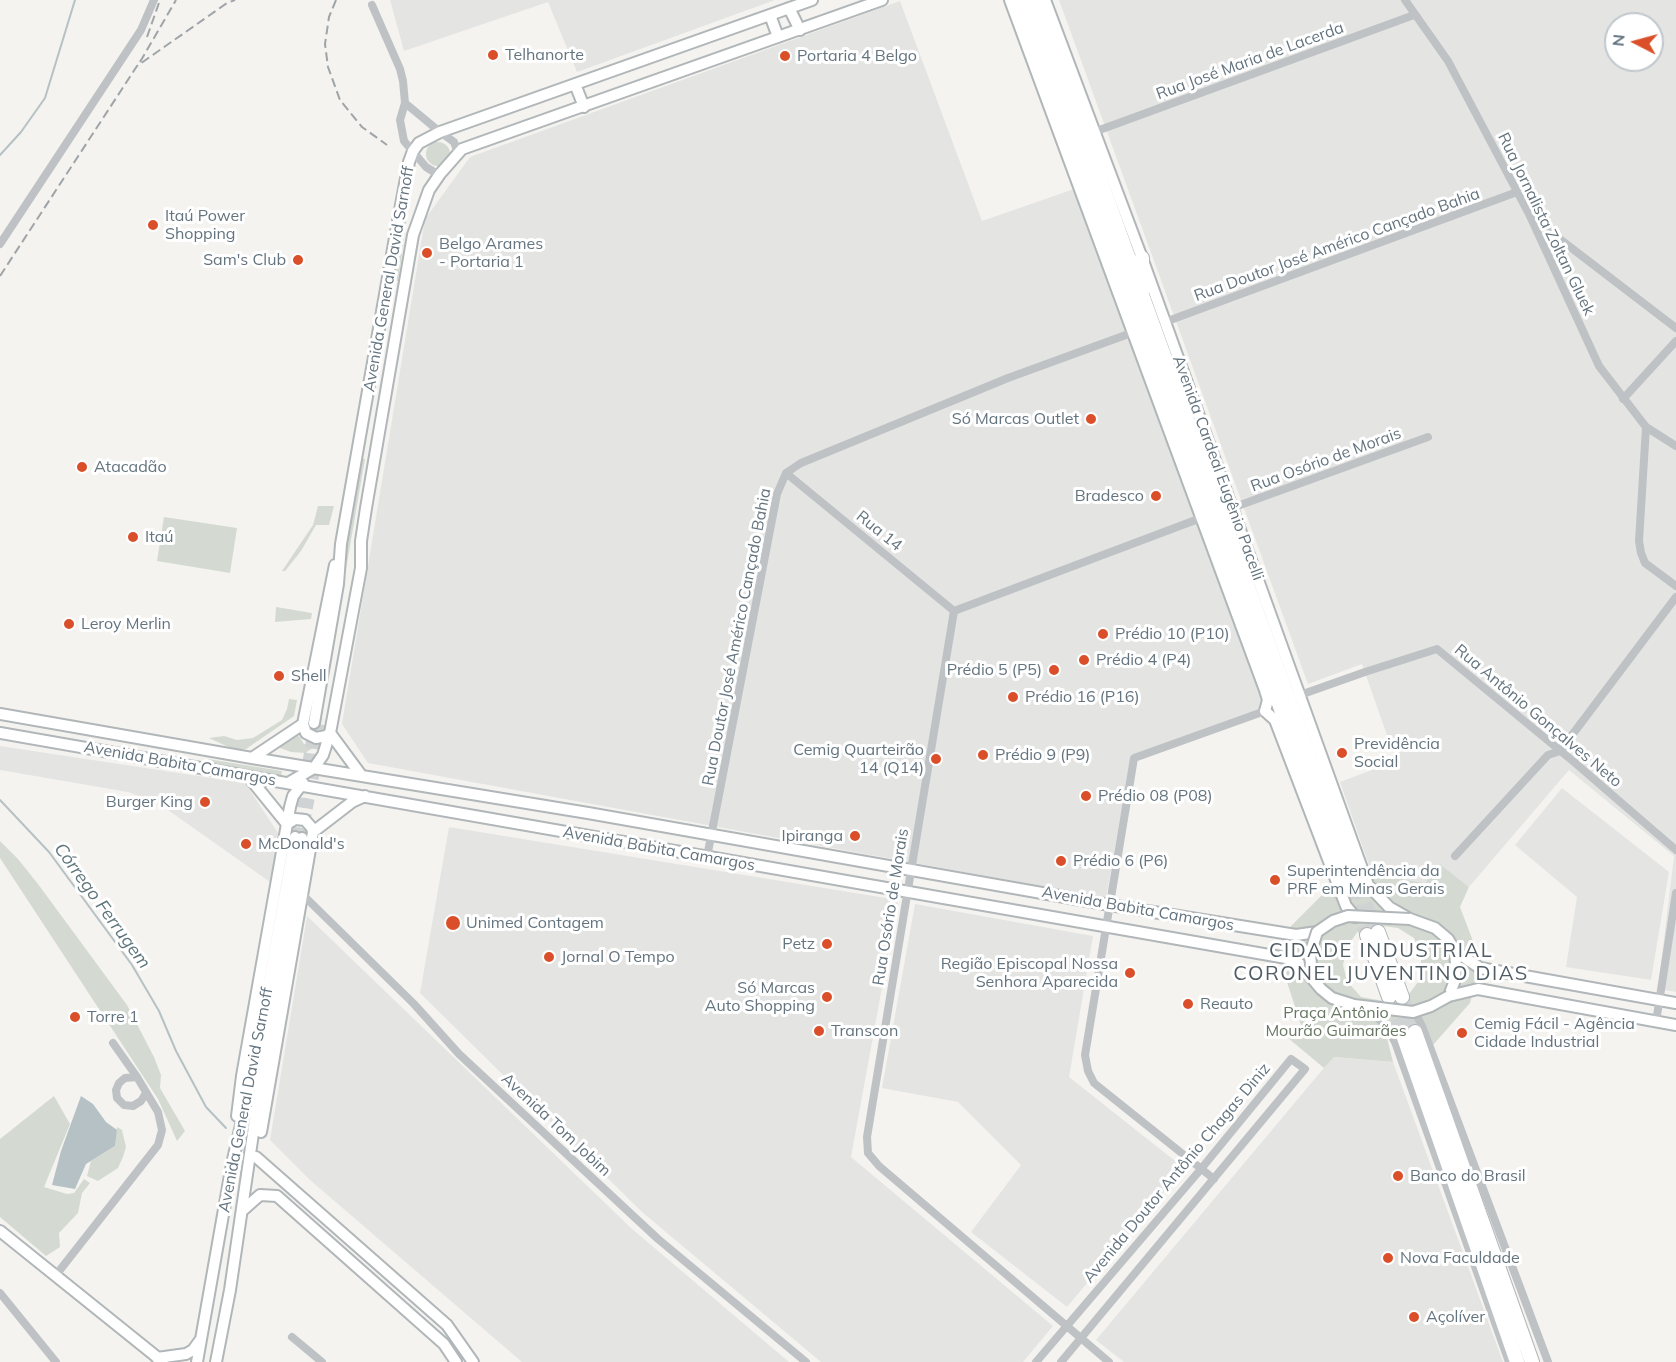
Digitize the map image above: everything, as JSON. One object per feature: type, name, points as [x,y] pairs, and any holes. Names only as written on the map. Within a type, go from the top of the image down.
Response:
[{"type":"highway","name":"Avenida Cardeal Eugênio Pacelli","points":[[1022,0],[1102,201],[1164,358],[1351,886],[1125,280],[1102,201],[1035,0]]},
{"type":"highway","points":[[1142,258],[1142,267],[1164,348],[1164,358]]},
{"type":"highway","points":[[1125,280],[1134,332]]},
{"type":"highway","points":[[1372,933],[1396,997]]},
{"type":"highway","points":[[1517,1362],[1409,1034],[1533,1362]]},
{"type":"main road","name":"Avenida General David Sarnoff","points":[[314,722],[331,578],[341,544],[398,220],[413,151],[419,143],[440,132],[812,0]]},
{"type":"main road","name":"Avenida General David Sarnoff","points":[[314,722],[361,541],[413,235],[429,190],[440,174],[462,149],[882,0]]},
{"type":"main road","name":"Avenida Cardeal Eugênio Pacelli","points":[[1010,0],[1265,690],[1268,700],[1264,711]]},
{"type":"main road","name":"Avenida Cardeal Eugênio Pacelli","points":[[1045,0],[1142,258],[1368,885],[1389,907],[1410,919]]},
{"type":"main road","points":[[789,8],[800,30]]},
{"type":"main road","points":[[770,15],[778,38]]},
{"type":"main road","points":[[575,84],[584,106]]},
{"type":"main road","name":"Avenida General David Sarnoff","points":[[314,768],[323,755],[330,733],[361,568],[361,541]]},
{"type":"main road","points":[[1264,711],[1275,720],[1346,906],[1355,917]]},
{"type":"main road","name":"Avenida Babita Camargos","points":[[0,714],[1110,905],[1296,935],[1317,932]]},
{"type":"main road","points":[[314,722],[306,733],[311,737],[321,738],[330,733],[361,775]]},
{"type":"main road","points":[[252,758],[314,722]]},
{"type":"main road","name":"Avenida Babita Camargos","points":[[0,733],[1293,959],[1312,976]]},
{"type":"main road","points":[[140,758],[147,753],[145,740]]},
{"type":"main road","points":[[288,783],[314,768]]},
{"type":"main road","points":[[232,1164],[242,1076],[293,796],[300,785],[328,770]]},
{"type":"main road","points":[[249,776],[287,824]]},
{"type":"main road","points":[[313,832],[352,802],[366,796]]},
{"type":"main road","points":[[246,1187],[256,1157],[313,832],[305,820],[295,819],[287,824]]},
{"type":"main road","name":"Avenida General David Sarnoff","points":[[197,1362],[232,1164],[252,1077],[299,838],[261,1078],[243,1210],[216,1362]]},
{"type":"main road","points":[[1676,1003],[1481,969],[1455,951],[1448,939],[1436,928],[1410,919],[1348,916],[1333,921],[1317,932],[1310,954],[1312,976],[1321,989],[1332,998],[1354,1005],[1413,1012],[1431,1006],[1449,996],[1478,989],[1676,1025]]},
{"type":"main road","points":[[1449,996],[1455,980],[1455,951]]},
{"type":"main road","points":[[256,1157],[447,1325],[473,1362]]},
{"type":"main road","points":[[243,1210],[260,1195],[278,1196],[444,1344],[456,1362]]},
{"type":"main road","points":[[0,1231],[160,1361],[186,1354],[202,1336]]},
{"type":"street","points":[[0,244],[141,30],[154,0]]},
{"type":"street","name":"Rua Jornalista Zoltan Gluek","points":[[1405,0],[1448,61],[1530,216],[1599,366],[1646,427],[1676,446]]},
{"type":"street","points":[[372,5],[400,69],[405,103],[400,113],[404,141],[426,167],[440,174]]},
{"type":"street","name":"Rua José Maria de Lacerda","points":[[1094,132],[1414,15]]},
{"type":"street","points":[[405,103],[454,142],[458,153]]},
{"type":"street","name":"Rua Doutor José Américo Cançado Bahia","points":[[1165,322],[1517,192]]},
{"type":"street","points":[[1530,216],[1676,328]]},
{"type":"street","name":"Rua Doutor José Américo Cançado Bahia","points":[[707,857],[777,494],[786,473],[801,463],[1008,378],[1134,332]]},
{"type":"street","points":[[1623,399],[1676,341]]},
{"type":"street","points":[[1646,427],[1641,553],[1645,563],[1676,586]]},
{"type":"street","name":"Rua Osório de Morais","points":[[1233,508],[1428,436]]},
{"type":"street","name":"Rua 14","points":[[786,473],[954,611]]},
{"type":"street","points":[[954,611],[1201,518]]},
{"type":"street","points":[[1455,856],[1548,755],[1560,751],[1676,597]]},
{"type":"street","name":"Rua Osório de Morais","points":[[954,611],[867,1137],[868,1153],[879,1166],[1109,1362]]},
{"type":"street","name":"Rua Antônio Gonçalves Neto","points":[[1300,695],[1385,665],[1437,650],[1676,850]]},
{"type":"street","points":[[1214,1179],[1094,1083],[1088,1071],[1085,1055],[1134,758],[1264,711]]},
{"type":"street","points":[[1656,1022],[1676,893]]},
{"type":"street","name":"Avenida Tom Jobim","points":[[302,894],[414,1004],[459,1054],[658,1239],[806,1362]]},
{"type":"street","points":[[1354,1005],[1376,1016],[1388,1029],[1395,1042],[1509,1362]]},
{"type":"street","points":[[1413,1012],[1422,1026],[1548,1362]]},
{"type":"street","points":[[56,1275],[158,1145],[162,1130],[158,1112],[113,1043]]},
{"type":"street","name":"Avenida Doutor Antônio Chagas Diniz","points":[[1036,1362],[1291,1059],[1305,1069],[1061,1362]]},
{"type":"street","points":[[137,1077],[125,1078],[119,1083],[116,1090],[117,1098],[124,1105],[133,1106],[141,1101],[146,1093]]},
{"type":"street","points":[[0,1293],[56,1362]]},
{"type":"street","points":[[292,1337],[322,1362]]},
{"type":"shaded area","points":[[390,0],[775,0],[577,72],[548,2],[404,51]]},
{"type":"shaded area","points":[[1059,0],[1676,0],[1676,992],[1658,989],[1674,856],[1569,770],[1469,887],[1440,864],[1425,883],[1372,874],[1340,782],[1396,761],[1362,664],[1308,684]]},
{"type":"shaded area","points":[[900,1],[982,221],[1074,189],[1261,697],[1259,709],[1131,755],[1106,898],[368,763],[342,724],[425,219],[470,157]]},
{"type":"shaded area","points":[[0,746],[245,783],[280,836],[270,882],[158,803],[128,792],[0,770]]},
{"type":"shaded area","points":[[1562,788],[1669,872],[1651,980],[1566,967],[1577,897],[1515,845]]},
{"type":"shaded area","points":[[449,827],[898,900],[851,1157],[1053,1326],[1023,1362],[821,1362],[642,1212],[420,993]]},
{"type":"shaded area","points":[[915,904],[1093,936],[1069,1077],[1184,1168],[1067,1307],[971,1232],[1021,1165],[958,1102],[882,1088]]},
{"type":"shaded area","points":[[307,916],[631,1228],[789,1362],[522,1362],[310,1180],[270,1140]]},
{"type":"shaded area","points":[[1333,1057],[1393,1062],[1503,1362],[1124,1362],[1096,1340]]},
{"type":"shaded area","points":[[81,1096],[93,1104],[106,1122],[117,1130],[115,1146],[86,1164],[75,1189],[52,1185],[61,1151]]},
{"type":"green space","points":[[438,142],[443,143],[449,149],[449,159],[443,165],[438,166],[433,165],[427,159],[426,154],[427,149],[433,143]]},
{"type":"green space","points":[[407,200],[407,218],[398,281],[390,281]]},
{"type":"green space","points":[[360,458],[365,459],[346,569],[343,568],[342,561]]},
{"type":"green space","points":[[318,506],[334,506],[329,525],[316,525],[301,551],[285,571],[282,571],[313,525]]},
{"type":"green space","points":[[164,517],[237,528],[230,573],[157,561]]},
{"type":"green space","points":[[276,607],[312,613],[311,619],[275,622]]},
{"type":"green space","points":[[289,699],[297,700],[294,716],[246,749],[233,749],[209,738],[224,736],[237,740],[253,738],[282,720]]},
{"type":"green space","points":[[297,733],[304,744],[316,746],[305,753],[291,752],[277,747]]},
{"type":"green space","points":[[208,759],[282,771],[281,778],[208,764]]},
{"type":"green space","points":[[0,841],[38,884],[127,1005],[154,1057],[161,1075],[160,1088],[185,1131],[177,1141],[158,1099],[0,858]]},
{"type":"green space","name":"Praça Antônio Mourão Guimarães","points":[[1440,864],[1469,887],[1460,907],[1481,962],[1470,1003],[1433,1045],[1418,1024],[1386,1034],[1393,1062],[1334,1057],[1324,1068],[1282,1033],[1301,1025],[1283,970],[1288,929],[1333,884],[1341,902],[1369,893],[1372,874],[1425,883]],"holes":[[[1382,926],[1398,928],[1414,938],[1421,958],[1421,978],[1409,994],[1384,1001],[1361,997],[1347,981],[1343,965],[1347,947],[1358,931]]]},
{"type":"green space","points":[[54,1096],[70,1124],[44,1187],[67,1194],[74,1193],[84,1179],[90,1183],[82,1193],[78,1213],[59,1233],[60,1247],[46,1256],[0,1217],[0,1139]]},
{"type":"green space","points":[[117,1127],[122,1130],[126,1147],[118,1168],[98,1181],[87,1176],[91,1161],[115,1146]]},
{"type":"waterway","points":[[0,155],[21,132],[45,98],[75,0]]},
{"type":"waterway","name":"Córrego Ferrugem","points":[[0,800],[49,852],[132,965],[159,1011],[176,1051],[206,1107],[226,1128]]},
{"type":"tunnel","points":[[302,838],[325,720]]},
{"type":"tunnel","points":[[295,837],[314,723]]},
{"type":"tunnel","points":[[1356,885],[1378,932]]},
{"type":"tunnel","points":[[1346,887],[1367,935]]},
{"type":"tunnel","points":[[1402,997],[1415,1032]]},
{"type":"tunnel","points":[[1390,999],[1403,1035]]},
{"type":"railway","points":[[147,37],[160,0]]},
{"type":"railway","points":[[140,62],[176,0]]},
{"type":"railway","points":[[0,276],[137,66],[227,3],[235,0]]},
{"type":"railway","points":[[336,0],[329,17],[325,44],[328,67],[340,100],[362,127],[387,145]]},
{"type":"place","name":"Telhanorte","points":[[493,55]]},
{"type":"place","name":"Portaria 4 Belgo","points":[[785,56]]},
{"type":"place","name":"Itaú Power Shopping","points":[[153,225]]},
{"type":"place","name":"Belgo Arames - Portaria 1","points":[[427,253]]},
{"type":"place","name":"Sam's Club","points":[[298,260]]},
{"type":"place","name":"Só Marcas Outlet","points":[[1091,419]]},
{"type":"place","name":"Atacadão","points":[[82,467]]},
{"type":"place","name":"Bradesco","points":[[1156,496]]},
{"type":"place","name":"Itaú","points":[[133,537]]},
{"type":"place","name":"Leroy Merlin","points":[[69,624]]},
{"type":"place","name":"Prédio 10 (P10)","points":[[1103,634]]},
{"type":"place","name":"Prédio 4 (P4)","points":[[1084,660]]},
{"type":"place","name":"Prédio 5 (P5)","points":[[1054,670]]},
{"type":"place","name":"Shell","points":[[279,676]]},
{"type":"place","name":"Prédio 16 (P16)","points":[[1013,697]]},
{"type":"place","name":"Previdência Social","points":[[1342,753]]},
{"type":"place","name":"Prédio 9 (P9)","points":[[983,755]]},
{"type":"place","name":"Cemig Quarteirão 14 (Q14)","points":[[936,759]]},
{"type":"place","name":"Prédio 08 (P08)","points":[[1086,796]]},
{"type":"place","name":"Burger King","points":[[205,802]]},
{"type":"place","name":"Ipiranga","points":[[855,836]]},
{"type":"place","name":"McDonald's","points":[[246,844]]},
{"type":"place","name":"Prédio 6 (P6)","points":[[1061,861]]},
{"type":"place","name":"Superintendência da PRF em Minas Gerais","points":[[1275,880]]},
{"type":"place","name":"Unimed Contagem","points":[[453,923]]},
{"type":"place","name":"Petz","points":[[827,944]]},
{"type":"place","name":"Jornal O Tempo","points":[[549,957]]},
{"type":"place","name":"Região Episcopal Nossa Senhora Aparecida","points":[[1130,973]]},
{"type":"place","name":"Só Marcas Auto Shopping","points":[[827,997]]},
{"type":"place","name":"Reauto","points":[[1188,1004]]},
{"type":"place","name":"Torre 1","points":[[75,1017]]},
{"type":"place","name":"Transcon","points":[[819,1031]]},
{"type":"place","name":"Cemig Fácil - Agência Cidade Industrial","points":[[1462,1033]]},
{"type":"place","name":"Banco do Brasil","points":[[1398,1176]]},
{"type":"place","name":"Nova Faculdade","points":[[1388,1258]]},
{"type":"place","name":"Açolíver","points":[[1414,1317]]},
{"type":"district","name":"CIDADE INDUSTRIAL CORONEL JUVENTINO DIAS","points":[[1381,962]]}]
